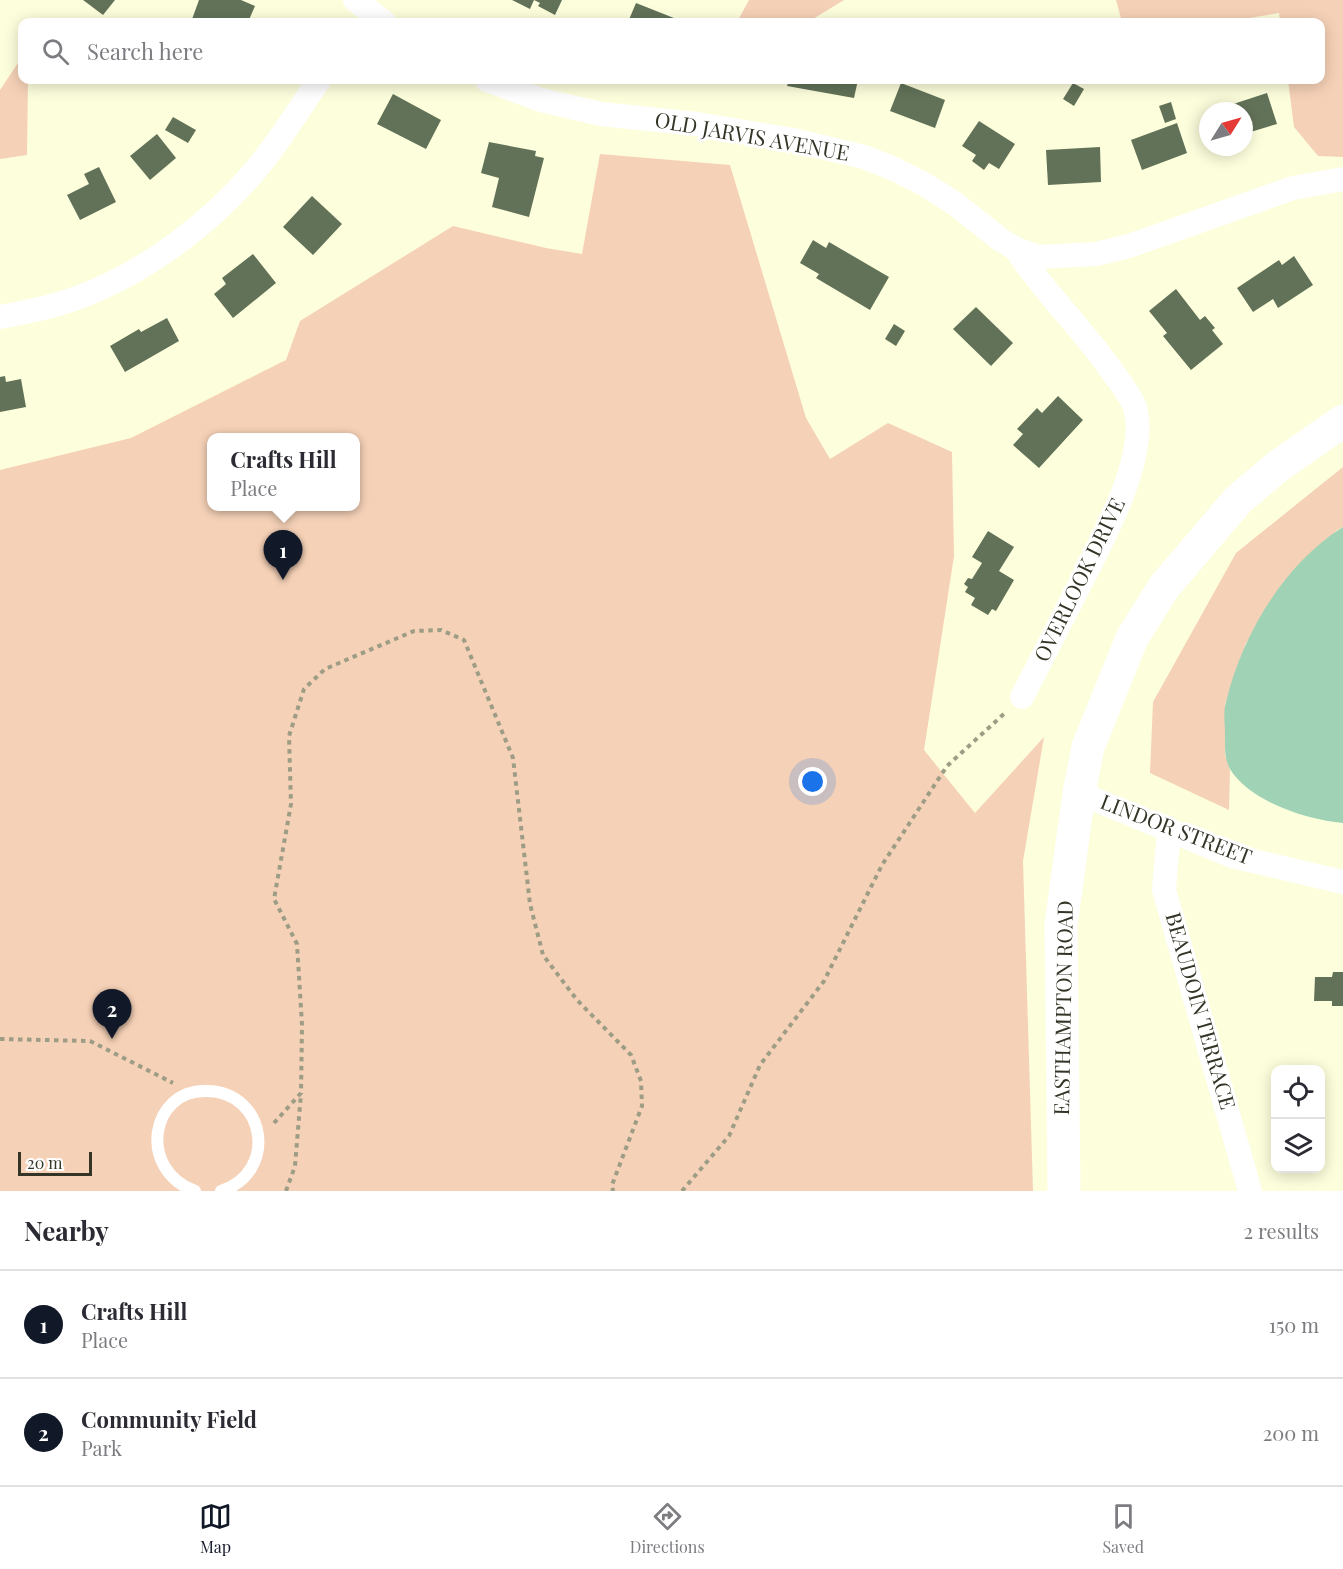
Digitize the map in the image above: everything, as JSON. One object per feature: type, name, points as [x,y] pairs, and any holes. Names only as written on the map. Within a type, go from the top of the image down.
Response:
[{"type":"main road","name":"EASTHAMPTON ROAD","points":[[1064,1191],[1061,925],[1079,793],[1088,747],[1131,638],[1164,587],[1238,500],[1277,466],[1343,421]]},
{"type":"street","points":[[358,10],[375,18]]},
{"type":"street","points":[[0,317],[62,303],[92,292],[132,272],[170,247],[223,203],[253,173],[271,151],[316,84]]},
{"type":"street","name":"OLD JARVIS AVENUE","points":[[498,84],[547,102],[601,114],[697,124],[803,142],[864,157],[892,168],[944,196],[1001,240],[1016,249],[1039,257],[1096,254],[1129,246],[1293,188],[1343,179]]},
{"type":"street","name":"OVERLOOK DRIVE","points":[[1016,249],[1032,273],[1088,338],[1128,394],[1135,407],[1137,437],[1130,470],[1106,533],[1022,697]]},
{"type":"street","name":"LINDOR STREET","points":[[1079,793],[1232,856],[1343,882]]},
{"type":"street","name":"BEAUDOIN TERRACE","points":[[1168,830],[1164,890],[1250,1191]]},
{"type":"lane","points":[[195,1191],[171,1185],[159,1158],[158,1131],[162,1118],[170,1107],[192,1093],[205,1091],[231,1096],[242,1104],[251,1114],[259,1139],[256,1159],[246,1176],[236,1185],[221,1191]]},
{"type":"path","points":[[286,1191],[296,1166],[301,1093],[302,1025],[297,944],[274,899],[291,804],[289,736],[304,689],[325,669],[414,631],[441,630],[464,640],[513,758],[530,904],[543,955],[577,1000],[631,1055],[641,1081],[642,1106],[612,1185],[613,1191]]},
{"type":"path","points":[[682,1191],[729,1136],[760,1065],[824,981],[882,865],[947,766],[1022,697]]},
{"type":"path","points":[[0,1039],[90,1041],[192,1093]]},
{"type":"path","points":[[259,1139],[301,1093]]},
{"type":"shaded area","points":[[749,0],[844,0],[815,18],[739,18]]},
{"type":"shaded area","points":[[1116,0],[1343,0],[1343,157],[1318,156],[1294,127],[1289,84],[1325,84],[1325,18],[1280,18],[1279,13],[1250,18],[1121,18]]},
{"type":"shaded area","points":[[18,63],[18,84],[28,84],[27,155],[0,159],[0,90]]},
{"type":"shaded area","points":[[600,154],[730,165],[806,418],[830,459],[888,423],[952,452],[954,556],[924,750],[975,813],[1044,737],[1023,861],[1033,1191],[0,1191],[0,470],[131,438],[286,360],[300,321],[453,226],[582,254]]},
{"type":"shaded area","points":[[1343,467],[1343,527],[1336,531],[1246,643],[1225,704],[1225,755],[1230,770],[1229,810],[1150,773],[1153,702],[1236,553]]},
{"type":"shaded area","points":[[1343,527],[1343,823],[1313,818],[1281,807],[1265,800],[1239,781],[1227,761],[1224,713],[1233,677],[1243,652],[1268,603],[1302,561],[1322,542]]},
{"type":"building","points":[[83,0],[115,0],[103,15]]},
{"type":"building","points":[[199,0],[241,0],[255,6],[250,18],[192,18]]},
{"type":"building","points":[[512,0],[534,0],[530,9]]},
{"type":"building","points":[[534,0],[562,0],[555,15],[538,6],[540,3]]},
{"type":"building","points":[[636,3],[674,18],[630,18]]},
{"type":"building","points":[[788,84],[857,84],[854,98],[787,86]]},
{"type":"building","points":[[901,84],[945,100],[935,128],[890,111]]},
{"type":"building","points":[[1072,84],[1084,89],[1074,106],[1063,99]]},
{"type":"building","points":[[1267,93],[1277,124],[1253,131],[1253,102],[1239,102]]},
{"type":"building","points":[[393,94],[441,120],[426,149],[377,124]]},
{"type":"building","points":[[1171,102],[1176,119],[1165,123],[1159,106]]},
{"type":"building","points":[[173,117],[196,130],[188,143],[165,130]]},
{"type":"building","points":[[979,121],[1015,144],[999,169],[989,163],[984,170],[972,161],[976,155],[962,146]]},
{"type":"building","points":[[1177,123],[1187,153],[1142,170],[1131,140]]},
{"type":"building","points":[[157,134],[176,158],[150,180],[130,156]]},
{"type":"building","points":[[489,142],[536,151],[535,156],[544,158],[529,217],[492,207],[499,178],[481,173]]},
{"type":"building","points":[[1100,147],[1101,182],[1048,185],[1046,150]]},
{"type":"building","points":[[99,167],[116,202],[80,220],[67,195],[89,184],[84,174]]},
{"type":"building","points":[[312,196],[342,224],[313,255],[283,227]]},
{"type":"building","points":[[813,240],[826,248],[829,242],[889,277],[870,310],[816,278],[819,274],[800,263]]},
{"type":"building","points":[[253,254],[276,283],[233,318],[214,294],[226,284],[222,278]]},
{"type":"building","points":[[1294,256],[1313,285],[1278,308],[1273,299],[1253,312],[1237,288],[1279,260],[1282,265]]},
{"type":"building","points":[[1176,289],[1200,320],[1205,316],[1215,328],[1212,330],[1223,344],[1191,370],[1163,336],[1167,333],[1149,311]]},
{"type":"building","points":[[976,307],[1013,343],[991,366],[953,329]]},
{"type":"building","points":[[167,318],[179,341],[125,372],[110,346],[139,329],[141,332]]},
{"type":"building","points":[[894,324],[905,331],[896,346],[885,339]]},
{"type":"building","points":[[5,376],[6,382],[21,379],[26,407],[0,412],[0,377]]},
{"type":"building","points":[[1058,396],[1083,420],[1039,468],[1013,445],[1023,434],[1017,429],[1037,408],[1042,413]]},
{"type":"building","points":[[988,531],[1014,547],[999,571],[1014,580],[996,611],[992,609],[988,615],[971,605],[975,598],[965,592],[968,587],[964,584],[968,578],[972,579],[982,563],[972,557]]},
{"type":"building","points":[[1333,972],[1343,972],[1343,1006],[1332,1006],[1332,1001],[1314,1001],[1315,977],[1332,977]]},
{"type":"place","name":"Crafts Hill","points":[[283,580]]},
{"type":"place","name":"Community Field","points":[[112,1039]]}]
